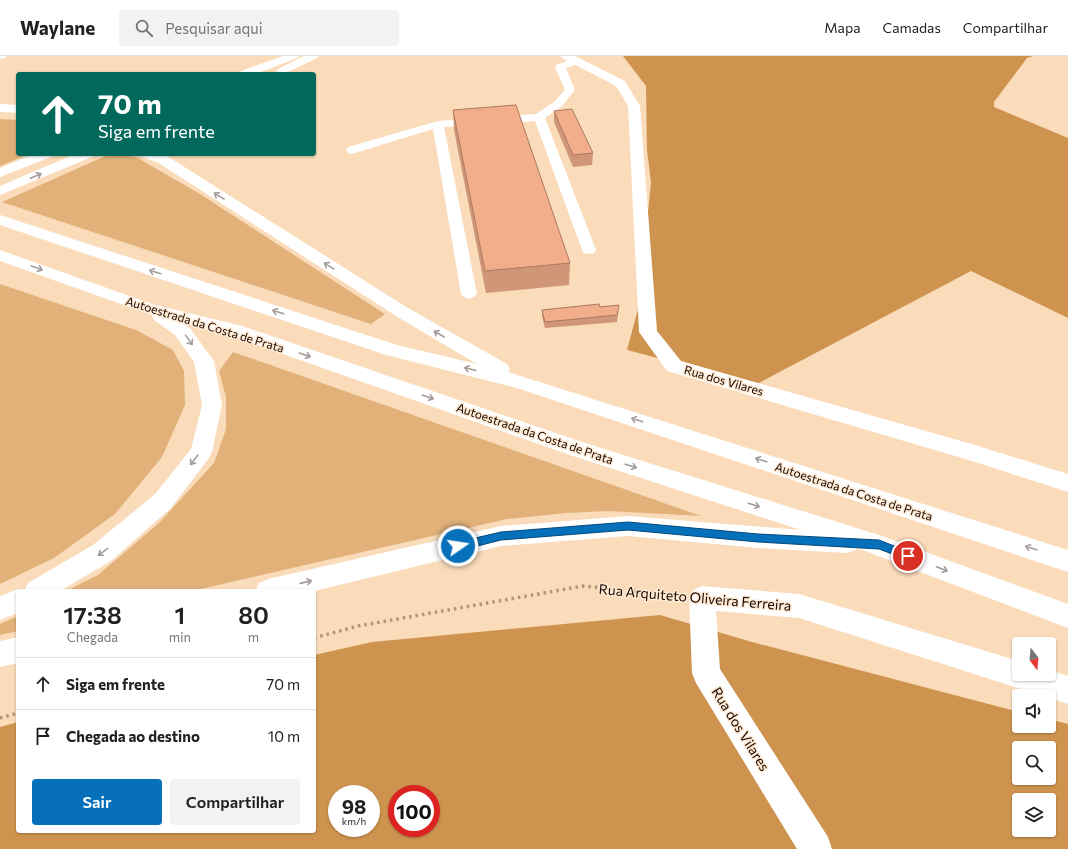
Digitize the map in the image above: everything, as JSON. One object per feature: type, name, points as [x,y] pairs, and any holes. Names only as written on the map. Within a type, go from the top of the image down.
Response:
[{"type":"main road","points":[[250,72],[293,56]]},
{"type":"main road","points":[[279,72],[313,56]]},
{"type":"main road","points":[[571,58],[596,56]]},
{"type":"main road","name":"Rua dos Vilares","points":[[571,58],[620,84],[634,106],[648,332],[674,366],[975,453],[1068,483]]},
{"type":"main road","points":[[0,108],[16,109]]},
{"type":"main road","points":[[0,191],[56,161],[71,156]]},
{"type":"main road","points":[[0,173],[40,157],[56,161],[78,156]]},
{"type":"main road","points":[[153,156],[162,159],[402,312],[521,382]]},
{"type":"main road","points":[[178,156],[181,172]]},
{"type":"main road","name":"Autoestrada da Costa de Prata","points":[[0,220],[393,350],[521,382],[1068,561]]},
{"type":"main road","name":"Autoestrada da Costa de Prata","points":[[0,255],[147,308],[235,330],[575,448],[879,545],[1068,616]]},
{"type":"main road","points":[[40,589],[102,553],[158,506],[201,452],[212,405],[204,361],[182,331],[147,308]]},
{"type":"main road","points":[[276,589],[501,536],[628,526],[758,538],[879,545]]},
{"type":"main road","name":"Rua dos Vilares","points":[[702,598],[706,673],[816,849]]},
{"type":"main road","name":"Rua Arquiteto Oliveira Ferreira","points":[[702,598],[799,606],[1068,690]]},
{"type":"main road","points":[[0,608],[16,602]]},
{"type":"main road","points":[[0,654],[16,650]]},
{"type":"lane","points":[[352,150],[438,124],[539,117],[558,104],[570,90],[560,67],[571,58]]},
{"type":"lane","points":[[539,117],[589,250]]},
{"type":"lane","points":[[438,124],[469,294]]},
{"type":"path","name":"Rua Arquiteto Oliveira Ferreira","points":[[316,637],[358,626],[583,586],[702,598]]},
{"type":"path","points":[[0,718],[16,714]]},
{"type":"shaded area","points":[[623,56],[1033,56],[1027,58],[994,102],[994,107],[1068,138],[1068,318],[971,271],[757,384],[627,350],[638,309],[651,183],[647,150],[646,86]]},
{"type":"shaded area","points":[[0,119],[16,120],[16,156],[24,156],[0,166]]},
{"type":"shaded area","points":[[106,156],[136,157],[200,194],[385,314],[371,324],[2,202]]},
{"type":"shaded area","points":[[0,284],[136,330],[173,350],[184,371],[185,405],[162,457],[115,514],[54,558],[0,584]]},
{"type":"shaded area","points":[[233,352],[701,516],[608,511],[566,513],[507,519],[201,589],[70,589],[98,575],[159,523],[214,463],[226,429],[226,397],[219,371]]},
{"type":"shaded area","points":[[660,615],[752,642],[1012,710],[1012,733],[1056,733],[1056,721],[1068,724],[1068,849],[0,849],[0,727],[16,723],[16,833],[316,833],[316,655],[372,642]]},
{"type":"shaded area","points":[[16,617],[16,631],[0,635],[0,624]]},
{"type":"building","points":[[516,105],[570,263],[485,271],[453,110]]},
{"type":"building","points":[[572,109],[593,153],[573,155],[554,111]]},
{"type":"building","points":[[599,304],[600,307],[619,305],[617,315],[545,322],[542,310]]},
{"type":"route","points":[[458,546],[501,536],[628,526],[758,538],[879,545],[908,556]]}]
